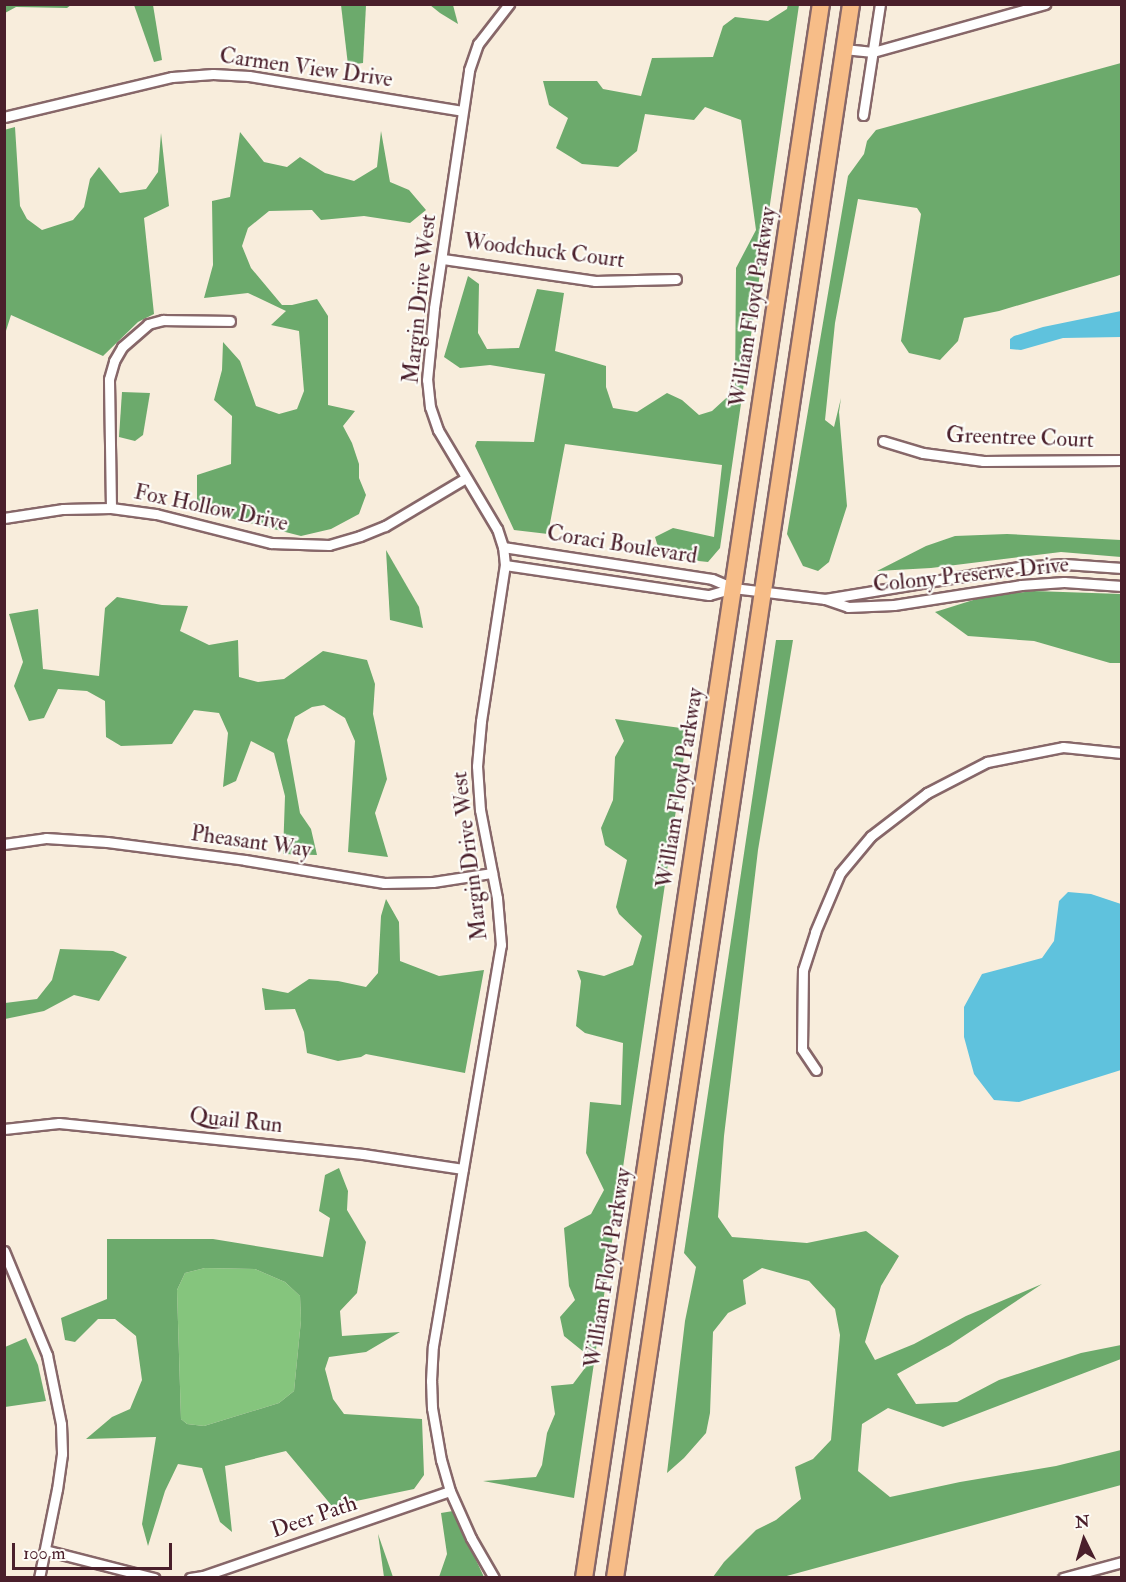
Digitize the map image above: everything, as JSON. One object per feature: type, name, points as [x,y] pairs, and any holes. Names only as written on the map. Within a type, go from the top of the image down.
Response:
[{"type":"highway","name":"William Floyd Parkway","points":[[584,1578],[821,4]]},
{"type":"highway","points":[[615,1578],[851,4]]},
{"type":"street","name":"Margin Drive West","points":[[494,1578],[471,1538],[450,1491],[439,1450],[432,1408],[431,1381],[433,1346],[501,945],[492,873],[480,810],[477,766],[481,721],[505,565],[503,547],[497,529],[438,430],[430,407],[427,380],[434,308],[469,70],[478,44],[509,4]]},
{"type":"street","points":[[863,115],[880,4]]},
{"type":"street","points":[[844,49],[873,51],[1045,4]]},
{"type":"street","name":"Carmen View Drive","points":[[4,117],[172,77],[213,74],[249,76],[462,111]]},
{"type":"street","name":"Woodchuck Court","points":[[443,259],[595,281],[676,279]]},
{"type":"street","points":[[111,508],[109,379],[114,361],[122,347],[148,324],[163,320],[230,321]]},
{"type":"street","name":"Greentree Court","points":[[882,441],[923,453],[983,461],[1122,460]]},
{"type":"street","name":"Fox Hollow Drive","points":[[4,518],[63,509],[111,508],[156,514],[271,543],[329,545],[385,526],[466,478]]},
{"type":"street","name":"Coraci Boulevard","points":[[503,547],[712,579],[733,588],[763,591]]},
{"type":"street","name":"Colony Preserve Drive","points":[[825,599],[1019,567],[1065,564],[1122,568]]},
{"type":"street","name":"Coraci Boulevard","points":[[505,565],[709,595],[733,588]]},
{"type":"street","name":"Colony Preserve Drive","points":[[763,591],[825,599],[848,607],[894,605],[1021,585],[1064,582],[1122,586]]},
{"type":"street","points":[[816,1070],[802,1049],[803,970],[815,932],[840,873],[871,836],[927,793],[987,762],[1063,747],[1122,753]]},
{"type":"street","name":"Pheasant Way","points":[[4,844],[46,838],[107,842],[384,883],[433,882],[492,873]]},
{"type":"street","name":"Quail Run","points":[[4,1130],[59,1123],[363,1154],[464,1169]]},
{"type":"street","points":[[4,1251],[47,1355],[61,1424],[62,1454],[39,1578]]},
{"type":"street","name":"Deer Path","points":[[190,1578],[203,1576],[450,1491]]},
{"type":"street","points":[[45,1550],[154,1578]]},
{"type":"street","points":[[1062,1578],[1122,1562]]},
{"type":"green space","points":[[5,4],[71,5],[67,8],[16,7],[5,13]]},
{"type":"green space","points":[[788,4],[799,5],[720,548],[708,562],[661,557],[655,537],[673,528],[714,537],[722,465],[565,444],[548,534],[514,530],[475,446],[477,441],[534,442],[545,374],[490,365],[460,368],[444,357],[468,276],[479,284],[478,333],[487,349],[519,348],[537,289],[564,293],[555,351],[606,366],[606,387],[613,408],[637,412],[667,393],[682,400],[699,415],[712,411],[735,390],[736,268],[756,230],[741,120],[705,107],[694,120],[645,114],[637,151],[618,167],[582,164],[556,148],[568,118],[549,105],[543,81],[597,81],[603,89],[641,96],[652,58],[713,57],[723,26],[735,17],[768,21],[787,9]]},
{"type":"green space","points":[[134,5],[153,5],[162,60],[154,62]]},
{"type":"green space","points":[[341,5],[366,5],[363,63],[348,65]]},
{"type":"green space","points":[[430,5],[453,5],[458,24],[440,13]]},
{"type":"green space","points":[[1121,63],[1122,274],[999,311],[964,318],[958,341],[940,360],[909,353],[901,341],[921,214],[917,208],[858,199],[835,323],[825,420],[834,427],[841,398],[839,412],[847,506],[829,562],[818,571],[803,566],[787,534],[848,176],[864,154],[867,141],[876,130]]},
{"type":"green space","points":[[15,127],[20,206],[27,219],[42,230],[73,220],[84,207],[90,179],[99,167],[120,193],[146,189],[158,172],[161,133],[169,206],[144,218],[154,314],[138,322],[103,356],[11,315],[5,334],[4,130]]},
{"type":"green space","points":[[381,131],[390,182],[409,190],[426,210],[410,223],[364,216],[321,220],[312,210],[269,211],[248,228],[242,246],[251,268],[282,305],[317,299],[328,316],[328,405],[355,411],[343,426],[359,464],[359,478],[366,495],[359,514],[331,529],[301,536],[226,517],[197,501],[197,475],[231,464],[232,416],[214,400],[222,370],[223,342],[240,361],[256,406],[279,414],[297,409],[304,391],[299,331],[271,325],[286,311],[248,293],[204,298],[213,265],[212,201],[230,197],[240,132],[264,162],[287,167],[300,157],[325,173],[354,181],[377,167]]},
{"type":"green space","points":[[122,392],[150,393],[143,435],[135,441],[119,437]]},
{"type":"green space","points":[[1007,534],[1121,540],[1121,557],[1061,552],[931,568],[877,571],[926,546],[955,536]]},
{"type":"green space","points":[[386,550],[419,607],[423,628],[390,620]]},
{"type":"green space","points":[[1034,591],[1121,594],[1121,663],[1110,663],[1034,641],[968,636],[935,612],[986,596]]},
{"type":"green space","points":[[117,597],[162,605],[188,606],[180,631],[209,645],[238,640],[239,677],[258,682],[284,679],[323,651],[367,660],[375,684],[373,714],[387,779],[375,813],[388,857],[348,852],[355,741],[345,718],[324,705],[312,707],[295,717],[287,740],[300,813],[311,829],[317,855],[283,854],[285,796],[274,753],[251,741],[236,781],[223,787],[228,733],[219,713],[194,710],[172,744],[121,746],[106,737],[105,701],[87,691],[58,689],[44,718],[29,721],[14,686],[23,662],[9,614],[38,609],[43,669],[99,676],[105,608]]},
{"type":"green space","points":[[776,640],[793,640],[758,850],[724,1136],[718,1217],[732,1237],[807,1243],[866,1231],[899,1256],[881,1286],[865,1342],[875,1360],[914,1344],[966,1316],[1042,1284],[950,1345],[897,1374],[916,1404],[957,1402],[999,1380],[1081,1353],[1121,1345],[1121,1359],[943,1427],[888,1408],[862,1424],[858,1471],[890,1497],[960,1482],[1056,1466],[1121,1450],[1121,1485],[783,1577],[713,1577],[724,1562],[756,1530],[776,1520],[801,1499],[795,1467],[813,1459],[831,1440],[840,1335],[835,1309],[809,1281],[762,1268],[743,1280],[746,1304],[728,1313],[713,1332],[710,1413],[706,1433],[667,1473],[685,1321],[696,1267],[684,1253]]},
{"type":"green space","points":[[615,719],[688,729],[574,1498],[483,1481],[536,1477],[542,1465],[547,1433],[555,1414],[551,1386],[573,1384],[585,1368],[585,1353],[564,1336],[560,1317],[575,1300],[569,1286],[564,1228],[591,1214],[604,1190],[586,1153],[590,1102],[621,1105],[623,1043],[585,1033],[576,1026],[581,981],[577,970],[604,976],[633,965],[642,936],[619,914],[616,907],[627,860],[605,845],[601,828],[613,800],[615,757],[624,741]]},
{"type":"green space","points":[[386,899],[399,922],[400,961],[439,976],[484,970],[465,1073],[366,1054],[338,1061],[307,1053],[304,1032],[295,1009],[265,1010],[262,988],[288,993],[309,979],[338,981],[366,987],[378,973],[381,916]]},
{"type":"green space","points":[[60,949],[113,951],[127,957],[99,1001],[74,995],[44,1011],[5,1019],[5,1003],[37,999],[52,980]]},
{"type":"green space","points":[[339,1168],[348,1191],[347,1210],[366,1242],[357,1293],[340,1311],[342,1336],[400,1332],[366,1352],[329,1357],[325,1369],[333,1399],[344,1414],[422,1419],[424,1475],[414,1489],[332,1506],[286,1451],[225,1466],[232,1532],[220,1522],[202,1468],[178,1464],[165,1491],[148,1546],[142,1524],[156,1437],[86,1439],[112,1417],[130,1409],[142,1380],[136,1336],[115,1319],[98,1319],[75,1342],[65,1340],[61,1318],[107,1299],[107,1239],[213,1239],[323,1257],[330,1218],[319,1211],[325,1175]],"holes":[[[205,1268],[255,1269],[285,1282],[300,1296],[301,1320],[294,1391],[279,1403],[204,1426],[187,1424],[181,1419],[177,1290],[185,1273]]]},
{"type":"green space","points":[[205,1268],[255,1269],[285,1282],[300,1296],[301,1320],[294,1391],[279,1403],[204,1426],[187,1424],[181,1419],[177,1290],[185,1273]]},
{"type":"green space","points":[[26,1338],[38,1365],[46,1401],[5,1407],[5,1347]]},
{"type":"green space","points":[[453,1511],[484,1577],[439,1577],[447,1554],[441,1513]]},
{"type":"green space","points":[[378,1534],[393,1577],[384,1577]]},
{"type":"water","points":[[1121,311],[1121,337],[1063,338],[1021,350],[1010,349],[1010,339],[1014,336],[1043,327]]},
{"type":"water","points":[[1068,892],[1091,894],[1121,904],[1121,1070],[1019,1102],[994,1100],[974,1074],[964,1037],[964,1007],[982,974],[1042,958],[1054,941],[1059,901]]}]
